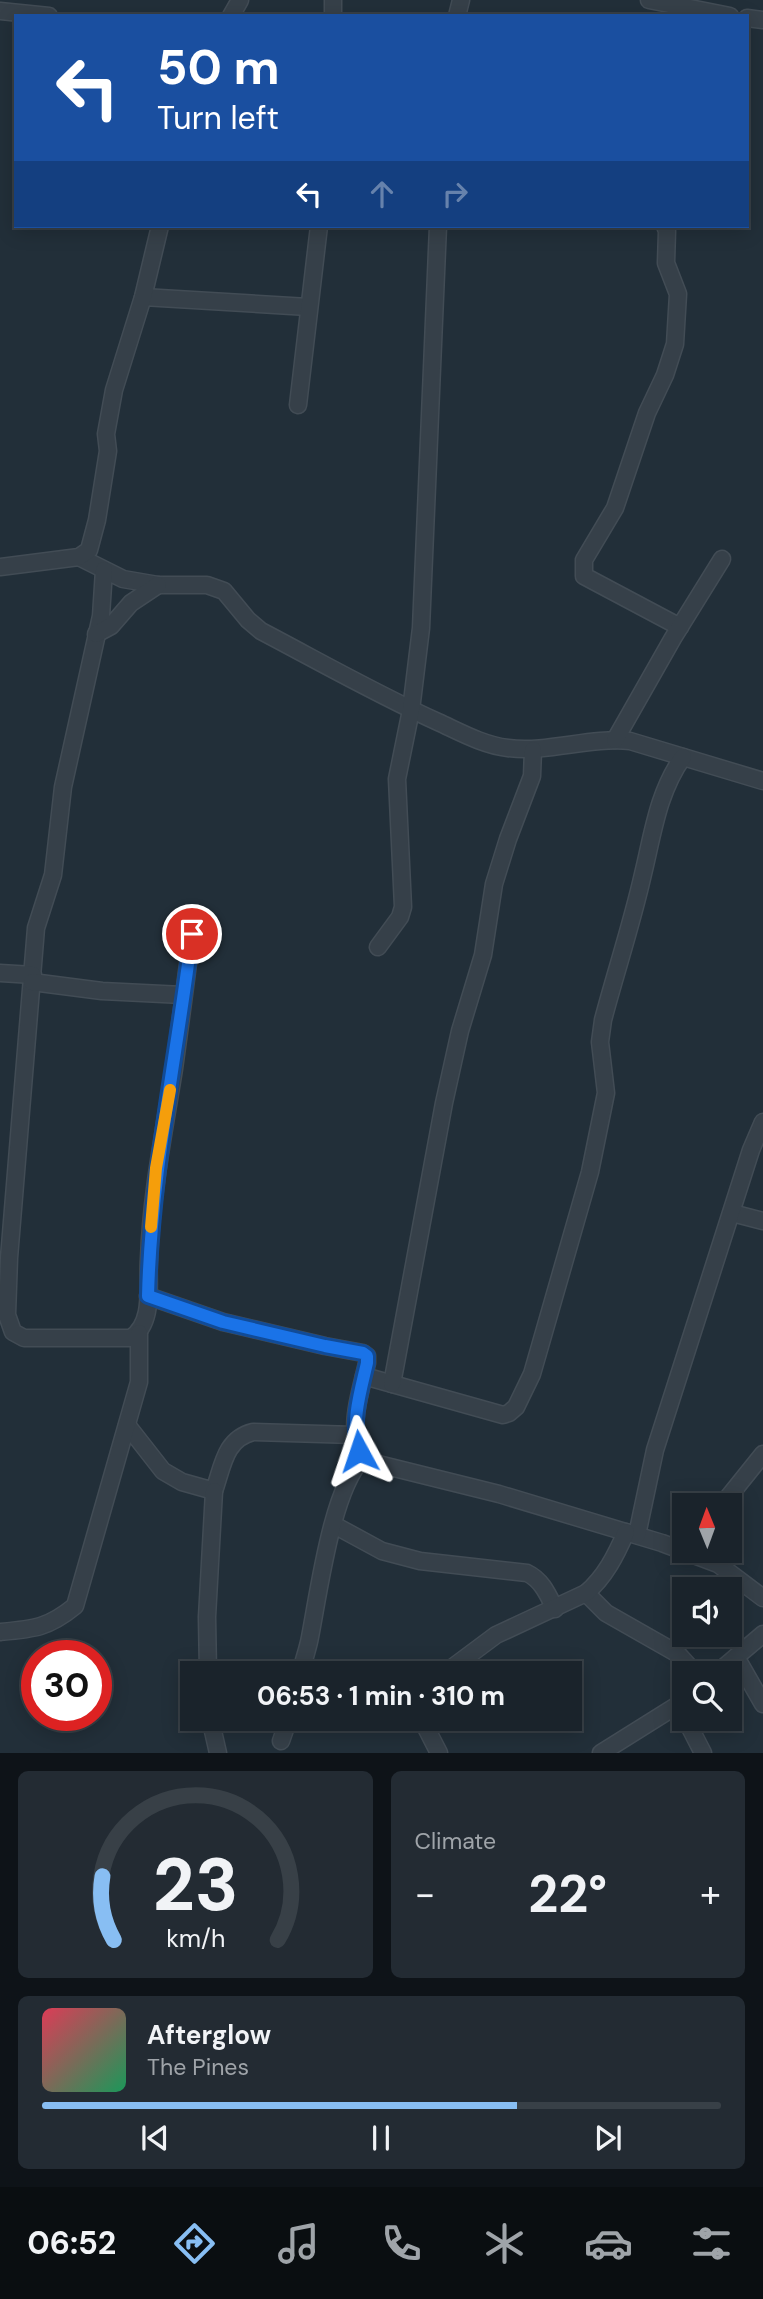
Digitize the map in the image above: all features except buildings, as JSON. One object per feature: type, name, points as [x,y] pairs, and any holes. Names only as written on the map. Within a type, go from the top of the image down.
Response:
[{"type":"street","points":[[649,0],[720,14]]},
{"type":"street","points":[[0,11],[29,14]]},
{"type":"street","points":[[0,568],[79,557],[89,550],[97,520],[108,451],[106,435],[114,390],[143,297],[160,228]]},
{"type":"street","points":[[298,405],[319,228]]},
{"type":"street","points":[[378,947],[400,917],[403,907],[397,779],[411,710],[421,628],[439,228]]},
{"type":"street","points":[[666,228],[666,263],[678,294],[675,344],[665,375],[647,412],[615,508],[584,560],[582,568],[583,576],[680,627]]},
{"type":"street","points":[[143,297],[308,307]]},
{"type":"street","points":[[79,557],[123,579],[158,585],[207,585],[224,591],[261,631],[411,710],[485,743],[533,750],[615,740],[630,741],[763,781]]},
{"type":"street","points":[[615,740],[722,559]]},
{"type":"street","points":[[104,570],[100,616],[63,787],[53,875],[36,928],[9,1258],[7,1315],[13,1332],[24,1338],[118,1340],[131,1338],[139,1333]]},
{"type":"street","points":[[96,634],[111,626],[131,603],[158,585]]},
{"type":"street","points":[[392,1384],[460,1031],[483,955],[495,884],[508,839],[532,776],[533,750]]},
{"type":"street","points":[[364,1377],[503,1415],[516,1407],[532,1374],[590,1172],[606,1093],[600,1042],[603,1020],[643,875],[657,811],[667,784],[683,757]]},
{"type":"street","points":[[0,1632],[33,1629],[57,1621],[75,1606],[139,1382],[139,1333],[147,1315],[156,1168],[194,915]]},
{"type":"street","points":[[0,973],[102,991],[183,995]]},
{"type":"street","points":[[461,1661],[496,1635],[586,1594],[595,1586],[632,1534],[655,1450],[751,1150],[763,1122]]},
{"type":"street","points":[[732,1213],[763,1221]]},
{"type":"street","points":[[148,1296],[223,1322],[363,1353],[367,1356],[355,1435],[363,1458],[376,1465],[499,1494],[672,1545]]},
{"type":"street","points":[[127,1425],[163,1472],[182,1482],[214,1490]]},
{"type":"street","points":[[208,1661],[207,1617],[214,1490],[232,1442],[241,1435],[253,1432],[355,1435]]},
{"type":"street","points":[[732,1493],[763,1454]]},
{"type":"street","points":[[304,1661],[334,1525],[348,1478],[363,1458]]},
{"type":"street","points":[[334,1525],[382,1551],[420,1561],[527,1573],[543,1585],[555,1609]]},
{"type":"street","points":[[718,1563],[763,1598]]},
{"type":"street","points":[[586,1594],[606,1613],[678,1654],[684,1661]]},
{"type":"street","points":[[731,1661],[763,1634]]},
{"type":"street","points":[[736,1657],[763,1704]]},
{"type":"street","points":[[601,1753],[672,1716]]},
{"type":"street","points":[[213,1731],[218,1753]]},
{"type":"street","points":[[281,1741],[284,1731]]},
{"type":"street","points":[[428,1731],[439,1753]]},
{"type":"street","points":[[693,1731],[703,1753]]},
{"type":"slow traffic","points":[[151,1227],[156,1168],[170,1090]]},
{"type":"route","points":[[192,934],[174,1067],[156,1168],[148,1296],[223,1322],[363,1353],[367,1356],[367,1363],[356,1416],[355,1435],[359,1451]]}]
